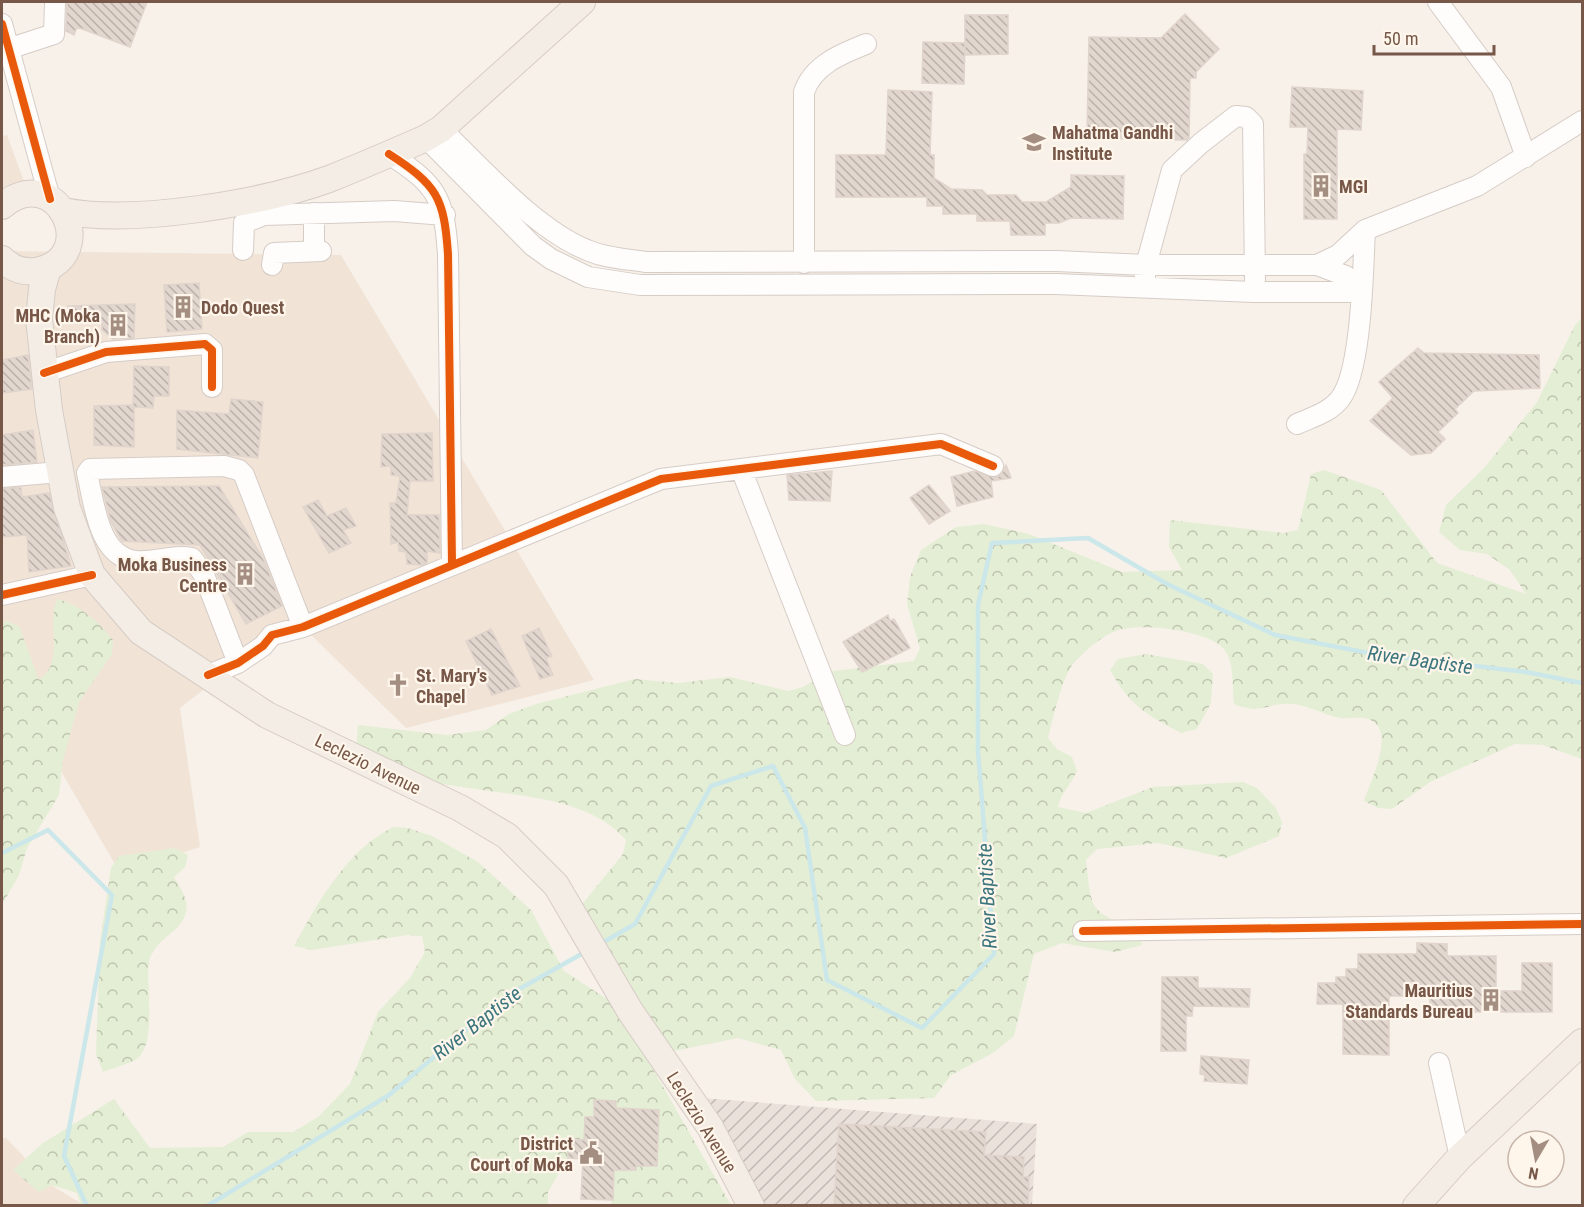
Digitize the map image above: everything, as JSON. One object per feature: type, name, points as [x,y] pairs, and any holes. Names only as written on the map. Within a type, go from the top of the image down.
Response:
[{"type":"main road","points":[[2,206],[19,195],[109,216],[186,210],[265,196],[327,179],[434,134],[582,2]]},
{"type":"main road","points":[[11,265],[29,272],[48,268],[62,256],[69,239],[68,220],[48,201]]},
{"type":"main road","points":[[69,239],[86,226],[109,216]]},
{"type":"main road","name":"Leclezio Avenue","points":[[11,265],[39,319]]},
{"type":"main road","name":"Leclezio Avenue","points":[[48,268],[42,289],[39,319],[44,373],[59,472],[70,518],[92,576],[141,632],[267,715],[460,808],[507,836],[556,885],[630,1011],[710,1127],[751,1206]]},
{"type":"main road","points":[[1416,1206],[1460,1157],[1582,1042]]},
{"type":"street","points":[[8,49],[54,34],[55,2]]},
{"type":"street","points":[[1438,2],[1501,87],[1526,157]]},
{"type":"street","points":[[2,24],[37,148],[48,201]]},
{"type":"street","points":[[804,263],[804,92],[808,81],[819,68],[841,54],[866,44]]},
{"type":"street","points":[[1144,289],[1146,265],[1172,170],[1201,142],[1236,116],[1246,117],[1253,124],[1256,266],[1254,292]]},
{"type":"street","points":[[1317,265],[1338,255],[1365,230],[1477,186],[1582,121]]},
{"type":"street","points":[[434,134],[555,234],[590,252],[646,262],[1056,261],[1146,265],[1317,265],[1346,276],[1362,292]]},
{"type":"street","points":[[434,134],[533,246],[567,269],[588,277],[640,285],[1056,284],[1254,292],[1362,292]]},
{"type":"street","points":[[389,154],[428,181],[445,215],[448,254],[452,564]]},
{"type":"street","points":[[243,250],[243,227],[247,220],[264,215],[394,211],[445,215]]},
{"type":"street","points":[[272,265],[274,253],[317,251],[314,213]]},
{"type":"street","points":[[1297,424],[1326,412],[1341,398],[1352,369],[1362,292],[1365,230]]},
{"type":"street","points":[[44,373],[106,352],[205,344],[212,350],[212,387]]},
{"type":"street","points":[[208,675],[238,663],[267,640],[661,479],[941,444],[993,466]]},
{"type":"street","points":[[238,663],[204,575],[192,558],[170,557],[135,561],[117,552],[99,530],[87,473],[90,469],[224,466],[239,470],[244,475],[303,627]]},
{"type":"street","points":[[741,469],[845,735]]},
{"type":"street","points":[[2,477],[59,472]]},
{"type":"street","points":[[2,596],[92,576]]},
{"type":"street","points":[[1083,931],[1582,924]]},
{"type":"street","points":[[1439,1063],[1460,1157]]},
{"type":"shaded area","points":[[7,135],[29,195],[2,204],[2,136]]},
{"type":"shaded area","points":[[2,251],[341,255],[594,680],[406,728],[303,627],[238,663],[180,708],[200,847],[120,873],[43,740],[2,770]]},
{"type":"shaded area","points":[[702,1098],[1037,1124],[1032,1205],[758,1205]]},
{"type":"shaded area","points":[[2,1138],[6,1138],[51,1185],[84,1205],[2,1206]]},
{"type":"green space","points":[[1582,318],[1582,759],[1543,745],[1515,744],[1430,782],[1392,809],[1378,808],[1364,801],[1376,769],[1382,744],[1381,733],[1377,725],[1368,719],[1340,718],[1298,705],[1284,704],[1252,709],[1234,704],[1229,659],[1222,647],[1213,641],[1170,629],[1139,627],[1110,633],[1073,664],[1065,678],[1058,699],[1048,738],[1057,749],[1072,757],[1077,771],[1061,797],[1058,807],[1086,813],[1153,787],[1243,782],[1257,788],[1276,808],[1282,822],[1279,836],[1226,858],[1158,843],[1097,849],[1086,860],[1092,900],[1096,908],[1110,919],[1139,932],[1142,945],[1115,952],[1062,943],[1034,954],[1014,1036],[993,1053],[951,1075],[934,1098],[816,1101],[795,1079],[781,1050],[738,1038],[659,1054],[579,908],[623,854],[626,840],[611,826],[594,816],[556,802],[371,774],[356,752],[358,725],[447,735],[486,730],[509,714],[536,704],[635,679],[678,683],[730,677],[788,691],[803,687],[827,672],[914,661],[920,648],[907,604],[910,577],[921,550],[956,527],[984,524],[1029,534],[1122,572],[1182,570],[1169,547],[1170,520],[1284,533],[1298,530],[1311,474],[1324,470],[1381,490],[1437,563],[1526,594],[1510,570],[1487,554],[1460,550],[1439,532],[1446,505],[1485,467],[1537,402],[1575,325]]},
{"type":"green space","points":[[57,599],[81,609],[101,627],[113,640],[112,654],[79,702],[63,760],[59,795],[27,848],[19,875],[2,905],[2,623],[7,621],[19,626],[39,680],[52,663],[53,621]]},
{"type":"green space","points":[[1146,654],[1203,664],[1213,674],[1211,703],[1197,729],[1181,733],[1159,721],[1140,708],[1117,682],[1110,670],[1118,659]]},
{"type":"green space","points":[[393,827],[408,828],[432,836],[478,862],[531,910],[564,971],[616,1005],[731,1205],[611,1205],[615,1166],[569,1156],[548,1192],[548,1206],[81,1205],[77,1193],[51,1185],[39,1192],[13,1170],[43,1143],[114,1099],[150,1148],[223,1147],[248,1132],[293,1132],[318,1117],[350,1084],[378,1012],[410,978],[425,952],[422,936],[407,935],[312,950],[294,946],[324,895],[348,863],[377,837]]},
{"type":"green space","points":[[174,848],[188,855],[185,867],[174,877],[184,896],[186,912],[183,920],[159,944],[150,958],[149,1024],[144,1049],[138,1058],[103,1072],[96,1054],[100,942],[111,868],[119,856]]},
{"type":"building","points":[[67,2],[147,2],[130,47],[77,27],[74,35],[66,31]]},
{"type":"building","points":[[1185,14],[1219,49],[1196,72],[1196,78],[1190,78],[1189,138],[1187,140],[1087,138],[1089,37],[1161,38]]},
{"type":"building","points":[[965,15],[1008,15],[1008,54],[965,55]]},
{"type":"building","points":[[923,42],[965,43],[964,84],[922,83]]},
{"type":"building","points":[[1292,87],[1363,91],[1361,130],[1337,129],[1337,219],[1304,219],[1304,154],[1307,154],[1308,127],[1290,127]]},
{"type":"building","points":[[888,90],[932,92],[930,155],[934,155],[934,178],[951,189],[982,190],[987,195],[1016,195],[1022,202],[1046,202],[1071,187],[1071,175],[1124,176],[1123,219],[1071,218],[1059,223],[1045,223],[1045,235],[1011,235],[1010,221],[977,221],[977,214],[943,214],[943,206],[927,206],[927,197],[836,197],[836,155],[886,155]]},
{"type":"building","name":"Dodo Quest","points":[[199,283],[202,329],[167,332],[164,285]]},
{"type":"building","name":"MHC (Moka Branch)","points":[[135,304],[134,338],[113,339],[102,330],[102,320],[68,321],[68,306]]},
{"type":"building","points":[[1418,348],[1424,353],[1539,355],[1540,388],[1474,391],[1455,409],[1458,413],[1438,432],[1445,439],[1431,453],[1411,455],[1370,421],[1393,398],[1379,382]]},
{"type":"building","points":[[28,355],[32,389],[3,393],[2,360]]},
{"type":"building","points":[[134,366],[169,367],[169,396],[154,396],[153,408],[134,407],[134,447],[94,445],[94,406],[133,405]]},
{"type":"building","points":[[231,399],[263,402],[258,458],[177,449],[177,410],[229,414]]},
{"type":"building","points":[[33,430],[37,462],[2,465],[2,435]]},
{"type":"building","points":[[432,433],[433,481],[410,481],[407,515],[439,515],[440,553],[427,551],[427,563],[407,564],[406,552],[399,551],[398,542],[391,544],[390,503],[396,503],[400,476],[391,475],[391,466],[381,467],[382,434]]},
{"type":"building","points":[[1006,465],[1011,478],[991,481],[993,497],[957,506],[951,477],[975,471],[995,478],[1001,475]]},
{"type":"building","points":[[832,471],[830,501],[789,500],[787,475]]},
{"type":"building","points":[[929,485],[950,511],[929,524],[910,498]]},
{"type":"building","name":"Moka Business Centre","points":[[219,486],[264,560],[282,606],[246,624],[200,545],[122,541],[111,522],[102,487]]},
{"type":"building","points":[[21,487],[22,497],[49,493],[71,566],[29,572],[27,535],[2,537],[2,489]]},
{"type":"building","points":[[318,500],[327,516],[346,508],[356,526],[343,530],[351,543],[329,553],[303,507]]},
{"type":"building","points":[[888,615],[890,621],[894,619],[910,648],[862,672],[843,642]]},
{"type":"building","points":[[539,628],[552,656],[546,658],[553,675],[540,679],[522,636]]},
{"type":"building","points":[[491,629],[520,686],[492,695],[466,641]]},
{"type":"building","name":"Mauritius Standards Bureau","points":[[1417,943],[1447,944],[1447,956],[1496,956],[1496,991],[1522,991],[1522,963],[1552,963],[1552,1012],[1430,1012],[1430,996],[1389,996],[1389,1055],[1343,1054],[1343,1004],[1317,1004],[1318,983],[1336,983],[1336,977],[1346,977],[1346,969],[1358,969],[1358,954],[1417,954]]},
{"type":"building","points":[[1162,977],[1198,977],[1198,988],[1250,989],[1249,1007],[1193,1006],[1192,1016],[1186,1016],[1186,1051],[1161,1051]]},
{"type":"building","points":[[1201,1056],[1249,1060],[1247,1084],[1204,1081],[1205,1075],[1200,1074]]},
{"type":"building","name":"District Court of Moka","points":[[594,1100],[616,1101],[616,1108],[659,1110],[657,1166],[636,1166],[636,1170],[614,1170],[613,1200],[581,1199],[583,1159],[568,1158],[568,1139],[584,1140],[585,1117],[594,1117]]},
{"type":"building","points":[[839,1124],[986,1132],[984,1155],[1024,1157],[1023,1177],[1029,1177],[1028,1206],[834,1206]]},
{"type":"waterway","name":"River Baptiste","points":[[600,944],[635,924],[711,786],[773,766],[805,828],[827,980],[922,1028],[994,954],[978,751],[978,605],[992,543],[1088,538],[1167,584],[1275,635],[1374,654],[1526,672],[1582,683]]},
{"type":"waterway","name":"River Baptiste","points":[[2,853],[48,830],[112,895],[64,1156],[87,1206]]},
{"type":"waterway","name":"River Baptiste","points":[[207,1206],[389,1095],[505,997],[585,952]]},
{"type":"cycle path","points":[[2,24],[50,199]]},
{"type":"cycle path","points":[[389,154],[428,184],[435,194],[444,219],[448,254],[452,564]]},
{"type":"cycle path","points":[[44,373],[106,352],[205,344],[212,350],[212,387]]},
{"type":"cycle path","points":[[208,675],[238,663],[263,646],[272,635],[303,627],[661,479],[941,444],[993,466]]},
{"type":"cycle path","points":[[2,595],[92,575]]},
{"type":"cycle path","points":[[1083,931],[1582,924]]},
{"type":"place","name":"Mahatma Gandhi Institute","points":[[1034,142]]},
{"type":"place","name":"MGI","points":[[1321,186]]},
{"type":"place","name":"Dodo Quest","points":[[183,307]]},
{"type":"place","name":"MHC (Moka Branch)","points":[[118,325]]},
{"type":"place","name":"Moka Business Centre","points":[[245,574]]},
{"type":"place","name":"St. Mary's Chapel","points":[[398,685]]},
{"type":"place","name":"Mauritius Standards Bureau","points":[[1491,1000]]},
{"type":"place","name":"District Court of Moka","points":[[591,1153]]}]
